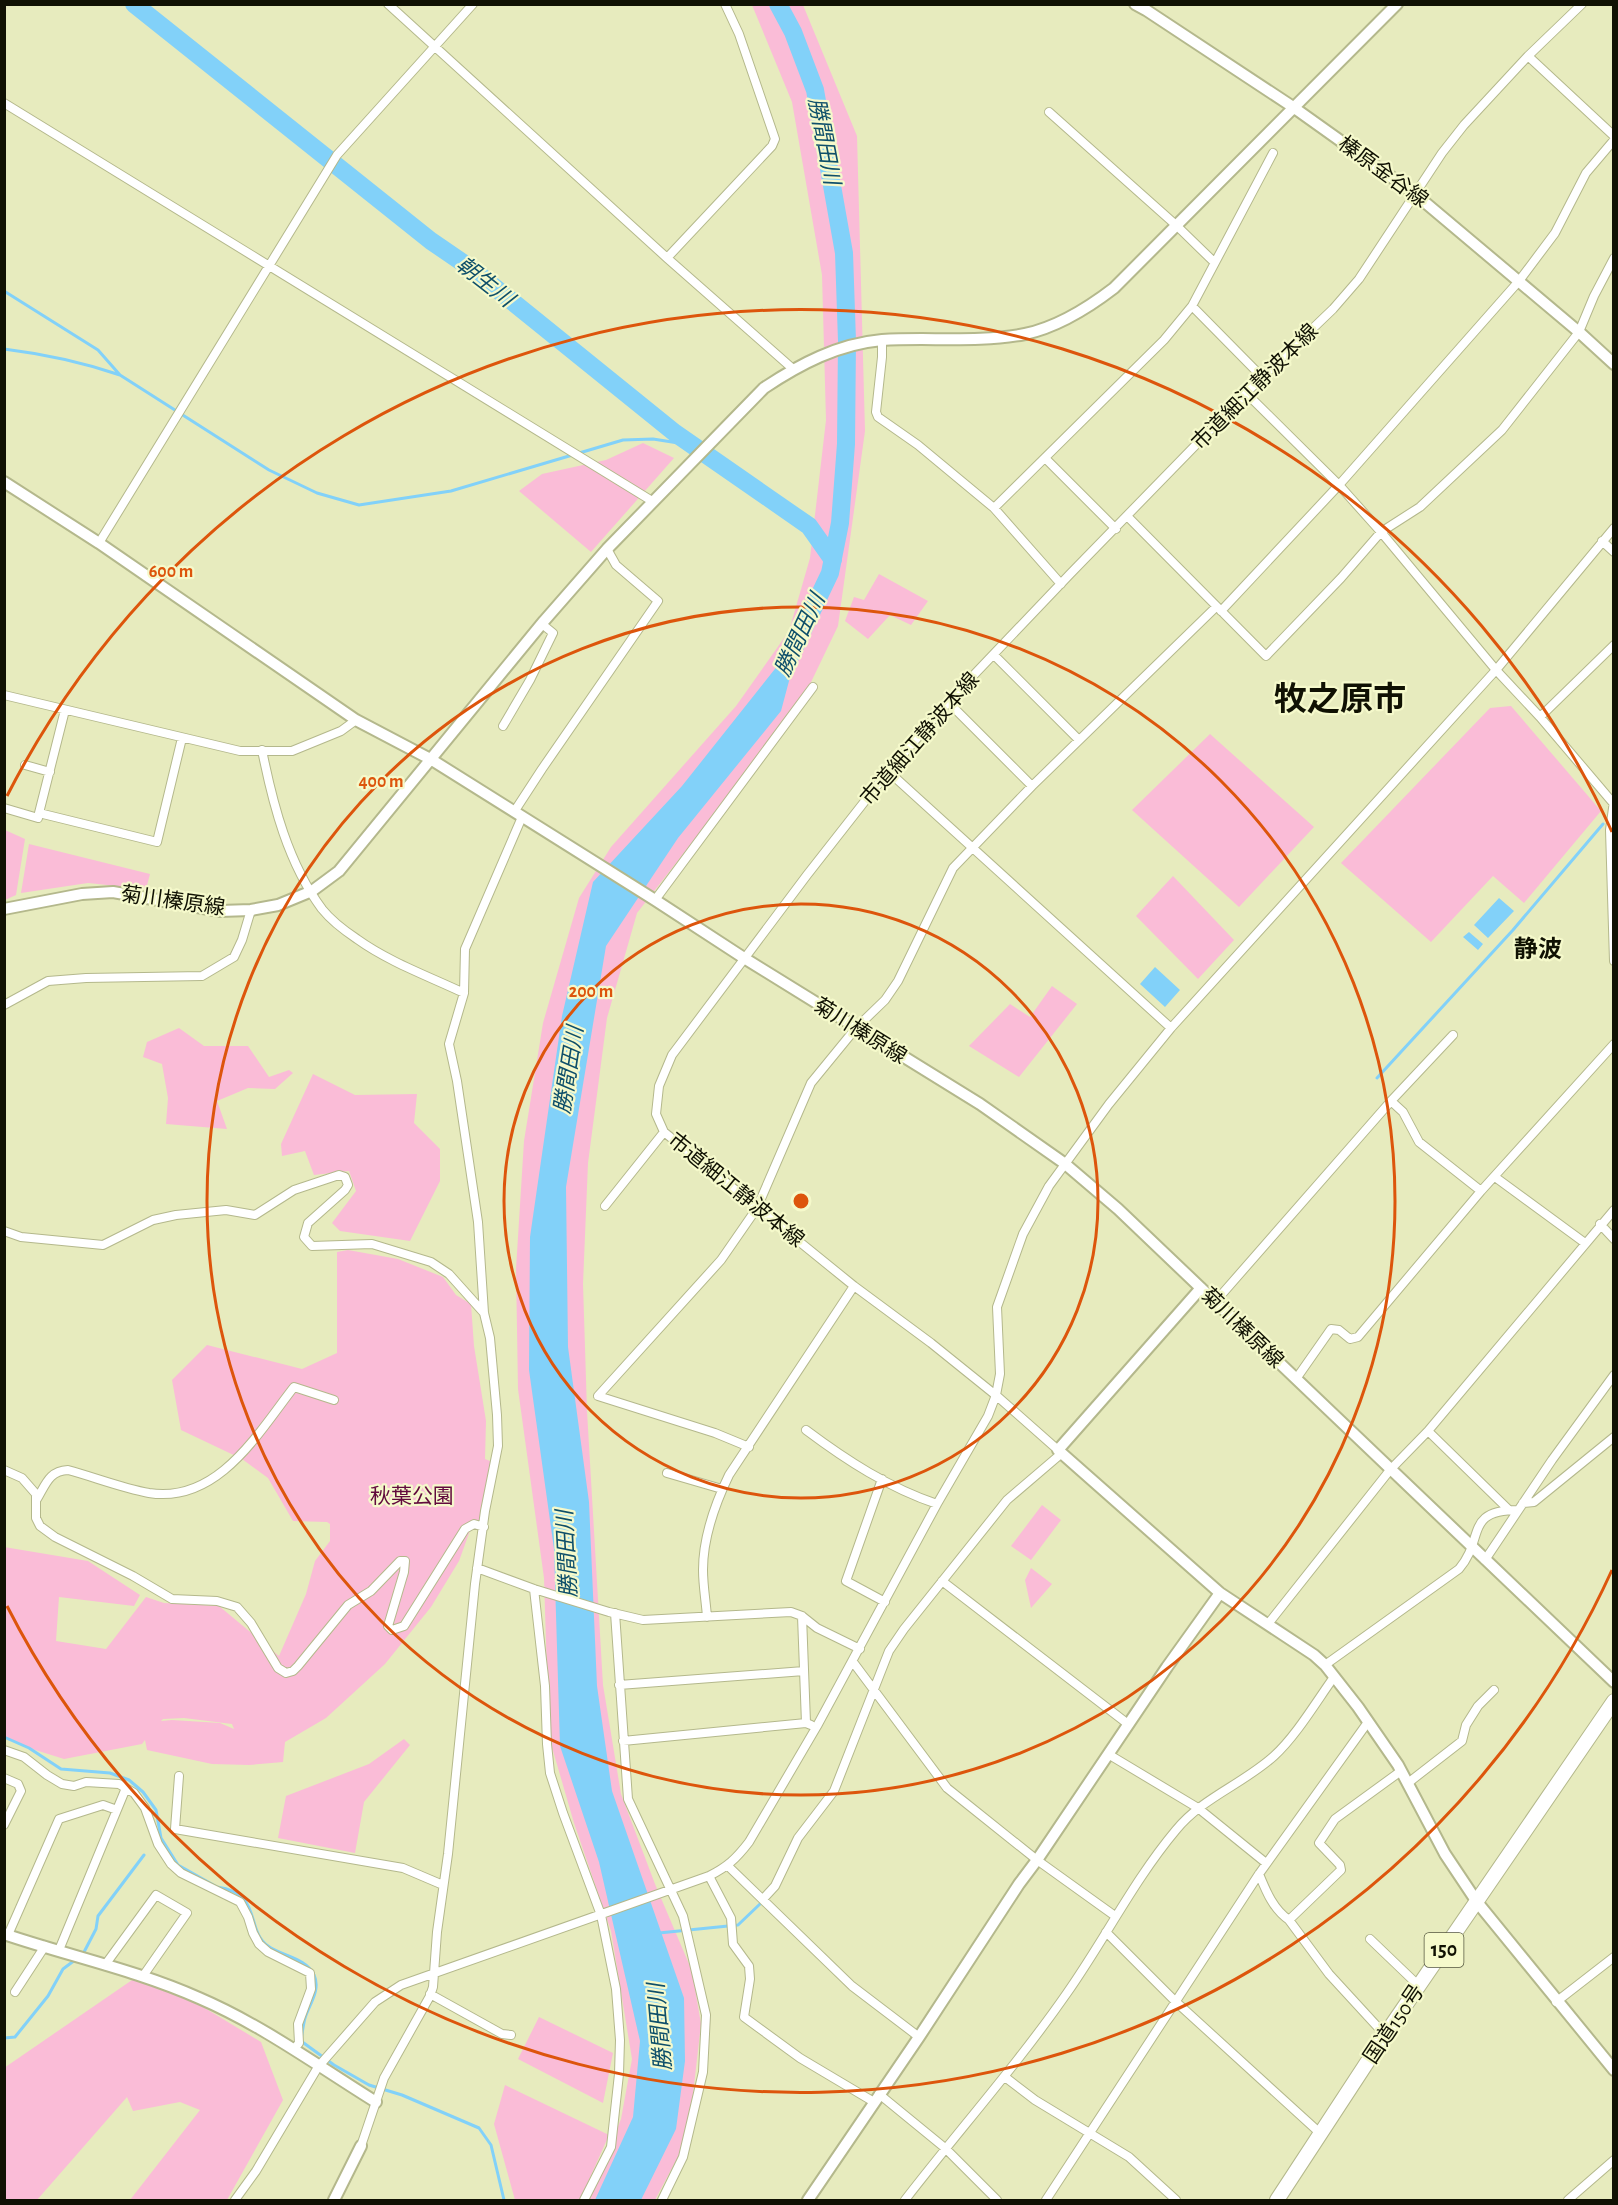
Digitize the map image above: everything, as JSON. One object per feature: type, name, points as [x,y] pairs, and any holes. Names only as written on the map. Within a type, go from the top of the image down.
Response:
[{"type":"highway","name":"国道150号","points":[[1277,2200],[1385,2036],[1614,1701]]},
{"type":"street","points":[[388,4],[667,258],[797,367]]},
{"type":"street","points":[[99,543],[337,155],[473,4]]},
{"type":"street","points":[[667,258],[772,146],[775,139],[739,34],[725,4]]},
{"type":"street","name":"榛原金谷線","points":[[1135,4],[1148,7],[1415,194],[1614,364]]},
{"type":"street","points":[[4,482],[99,543],[356,720],[432,760],[542,624],[607,549],[764,388],[797,367],[833,351],[876,341],[996,338],[1027,333],[1058,322],[1089,307],[1114,288],[1398,4]]},
{"type":"street","points":[[1566,4],[1573,12]]},
{"type":"street","name":"市道細江静波本線","points":[[1060,1452],[996,1395],[854,1286],[664,1132],[656,1114],[659,1086],[664,1070],[672,1055],[744,958],[889,772],[948,702],[1246,393],[1333,309],[1359,279],[1442,153],[1464,125],[1528,56],[1582,4]]},
{"type":"street","points":[[749,1447],[693,1426],[598,1396],[721,1260],[757,1208],[811,1083],[856,1028],[885,1000],[898,981],[953,868],[1079,740],[1219,609],[1339,485],[1519,281],[1555,233],[1586,173],[1614,138],[1528,56]]},
{"type":"street","points":[[4,103],[652,501]]},
{"type":"street","points":[[1049,112],[1214,262]]},
{"type":"street","points":[[994,508],[1164,340],[1192,306],[1273,153]]},
{"type":"street","points":[[1128,517],[1266,656],[1341,578],[1381,532],[1420,507],[1502,430],[1579,332],[1594,296],[1614,258]]},
{"type":"street","points":[[1192,306],[1262,377]]},
{"type":"street","points":[[876,341],[882,357],[876,412],[878,417],[918,445],[994,508],[1061,584]]},
{"type":"street","points":[[1246,393],[1339,485],[1496,670],[1613,802],[1610,830],[1614,961]]},
{"type":"street","points":[[1046,459],[1116,529]]},
{"type":"street","points":[[235,2200],[256,2172],[319,2065],[375,2001],[401,1985],[709,1876],[728,1866],[749,1842],[853,1662],[937,1504],[988,1416],[996,1395],[1000,1374],[997,1307],[1023,1234],[1048,1186],[1171,1028],[1496,670],[1614,528]]},
{"type":"street","points":[[1602,541],[1614,552]]},
{"type":"street","points":[[334,2200],[361,2146],[382,2082],[430,1994],[477,1568],[498,1446],[490,1338],[484,1313],[478,1222],[457,1081],[448,1044],[464,993],[465,949],[518,815],[542,769],[658,601],[616,565],[607,549]]},
{"type":"street","points":[[503,726],[530,680],[553,633],[542,624]]},
{"type":"street","points":[[1540,717],[1614,645]]},
{"type":"street","points":[[994,655],[1079,740]]},
{"type":"street","points":[[655,900],[813,687]]},
{"type":"street","points":[[5,697],[240,751],[292,751],[342,731],[356,720]]},
{"type":"street","points":[[948,702],[1032,786]]},
{"type":"street","points":[[4,808],[38,818],[66,710]]},
{"type":"street","points":[[39,813],[157,842],[182,738]]},
{"type":"street","points":[[262,750],[272,799],[293,857],[323,910],[357,939],[398,962],[464,993]]},
{"type":"street","name":"菊川榛原線","points":[[4,909],[82,894],[112,892],[220,911],[250,910],[278,905],[312,891],[339,871],[432,760],[744,958],[980,1104],[1064,1163],[1118,1209],[1614,1682]]},
{"type":"street","points":[[25,765],[50,771]]},
{"type":"street","points":[[889,772],[1171,1028]]},
{"type":"street","points":[[4,1005],[48,981],[202,976],[234,957],[242,940],[250,910]]},
{"type":"street","points":[[1215,1302],[1391,1101],[1453,1035]]},
{"type":"street","points":[[1296,1379],[1331,1329],[1340,1330],[1350,1339],[1354,1340],[1358,1337],[1481,1191],[1614,1044]]},
{"type":"street","points":[[1391,1101],[1403,1112],[1419,1142],[1481,1191]]},
{"type":"street","points":[[605,1206],[664,1132]]},
{"type":"street","points":[[4,1231],[21,1237],[103,1245],[153,1220],[176,1215],[226,1210],[255,1215],[294,1190],[339,1175],[345,1177],[348,1185],[308,1223],[304,1238],[312,1245],[372,1244],[431,1263],[449,1274],[484,1313]]},
{"type":"street","points":[[1495,1176],[1585,1243]]},
{"type":"street","points":[[1269,1624],[1390,1470],[1428,1431],[1614,1210]]},
{"type":"street","points":[[1600,1224],[1614,1239]]},
{"type":"street","points":[[707,1617],[703,1570],[706,1543],[722,1489],[854,1286]]},
{"type":"street","points":[[763,1899],[775,1886],[798,1838],[834,1791],[890,1651],[904,1629],[1007,1500],[1060,1452],[1201,1288]]},
{"type":"street","points":[[1485,1560],[1614,1375]]},
{"type":"street","points":[[36,1500],[58,1470],[68,1470],[149,1493],[175,1493],[192,1489],[211,1480],[230,1466],[294,1387],[334,1400]]},
{"type":"street","points":[[806,1430],[836,1452],[907,1494],[937,1504]]},
{"type":"street","points":[[1428,1431],[1509,1510]]},
{"type":"street","points":[[1324,1665],[1459,1569],[1466,1561],[1477,1528],[1483,1518],[1534,1502],[1614,1437]]},
{"type":"street","points":[[1060,1452],[1220,1593],[1269,1624],[1324,1665],[1368,1722],[1401,1771],[1445,1854],[1477,1902],[1556,2002],[1614,2070]]},
{"type":"street","points":[[4,1470],[22,1478],[36,1494],[36,1518],[40,1526],[66,1543],[133,1576],[172,1599],[217,1601],[237,1607],[251,1623],[278,1668],[286,1673],[298,1666],[348,1605],[371,1591],[400,1561],[405,1561],[404,1572],[388,1626],[392,1630],[404,1626],[465,1529],[474,1524],[484,1527]]},
{"type":"street","points":[[667,1473],[722,1489]]},
{"type":"street","points":[[882,1479],[846,1581],[885,1602]]},
{"type":"street","points":[[477,1568],[534,1589],[643,1620],[791,1612],[802,1616],[817,1628],[860,1649]]},
{"type":"street","points":[[942,1581],[1128,1725]]},
{"type":"street","points":[[534,1589],[545,1686],[550,1773],[601,1915],[616,1989],[620,2040],[619,2074],[611,2147],[584,2200]]},
{"type":"street","points":[[807,2200],[919,2037],[974,1949],[1220,1593]]},
{"type":"street","points":[[612,1613],[628,1799],[672,1889],[685,1923],[706,2015],[703,2072],[683,2157],[662,2200]]},
{"type":"street","points":[[802,1616],[806,1724]]},
{"type":"street","points":[[853,1662],[947,1788],[1037,1860],[1115,1916]]},
{"type":"street","points":[[619,1685],[804,1671]]},
{"type":"street","points":[[905,2200],[1005,2077],[1070,1989],[1115,1916],[1175,1830],[1198,1808],[1273,1757],[1334,1677]]},
{"type":"street","points":[[1408,1783],[1462,1741],[1466,1725],[1478,1706],[1494,1690]]},
{"type":"street","points":[[1046,2200],[1266,1863],[1368,1722]]},
{"type":"street","points":[[624,1742],[806,1724],[817,1726]]},
{"type":"street","points":[[4,1750],[24,1757],[62,1784],[74,1786],[86,1782],[119,1784],[134,1793],[145,1809],[158,1844],[171,1864],[181,1873],[240,1902],[259,1944],[268,1952],[310,1973],[311,1989],[298,2024],[299,2043],[294,2049]]},
{"type":"street","points":[[1108,1754],[1198,1808],[1266,1863]]},
{"type":"street","points":[[1289,1920],[1341,1870],[1340,1865],[1319,1843],[1335,1819],[1401,1771]]},
{"type":"street","points":[[179,1776],[175,1829],[403,1868],[443,1885]]},
{"type":"street","points":[[4,1778],[18,1784],[21,1791],[4,1825]]},
{"type":"street","points":[[59,1950],[126,1788]]},
{"type":"street","points":[[117,1810],[103,1805],[59,1819],[6,1934],[143,1976],[201,1999],[294,2049],[377,2098]]},
{"type":"street","points":[[728,1866],[852,1986],[919,2037]]},
{"type":"street","points":[[1259,1874],[1279,1913],[1289,1920],[1329,1974],[1385,2036]]},
{"type":"street","points":[[709,1876],[731,1919],[733,1944],[749,1966],[750,1979],[744,2017],[800,2058],[876,2098],[945,2148],[997,2200]]},
{"type":"street","points":[[105,1965],[156,1895],[187,1912],[143,1976]]},
{"type":"street","points":[[1106,1932],[1175,2001],[1321,2134]]},
{"type":"street","points":[[1370,1939],[1419,1986]]},
{"type":"street","points":[[15,1992],[45,1946]]},
{"type":"street","points":[[1556,2002],[1614,1957]]},
{"type":"street","points":[[430,1994],[502,2034],[510,2035]]},
{"type":"street","points":[[1005,2077],[1035,2100],[1129,2157],[1176,2200]]},
{"type":"street","points":[[1568,2200],[1614,2160]]},
{"type":"green space","points":[[752,5],[803,5],[857,136],[865,431],[838,626],[801,703],[637,913],[607,1018],[588,1163],[583,1284],[587,1411],[603,1685],[621,1794],[655,1884],[692,1971],[701,2024],[688,2138],[655,2200],[589,2200],[621,2119],[632,2059],[611,1931],[574,1823],[549,1737],[544,1578],[518,1389],[516,1269],[524,1141],[543,1023],[579,898],[611,847],[736,706],[789,631],[810,558],[826,420],[822,275],[792,102]]},
{"type":"green space","points":[[643,443],[674,458],[591,552],[519,491],[542,474],[606,460]]},
{"type":"green space","points":[[879,574],[928,601],[911,625],[890,615],[868,639],[845,621],[854,597],[864,600]]},
{"type":"green space","points":[[1511,706],[1601,811],[1524,903],[1493,876],[1431,942],[1341,863],[1490,708]]},
{"type":"green space","points":[[1210,734],[1314,827],[1239,907],[1132,810]]},
{"type":"green space","points":[[5,830],[25,839],[16,895],[5,900]]},
{"type":"green space","points":[[29,844],[150,874],[146,889],[88,883],[21,893]]},
{"type":"green space","points":[[1173,876],[1234,940],[1198,979],[1136,916]]},
{"type":"green space","points":[[1052,986],[1077,1004],[1019,1077],[969,1046],[1010,1004],[1030,1017]]},
{"type":"green space","points":[[179,1028],[204,1046],[248,1046],[269,1077],[289,1070],[293,1073],[275,1089],[248,1088],[217,1101],[227,1129],[166,1124],[168,1098],[162,1064],[143,1057],[147,1042]]},
{"type":"green space","points":[[313,1074],[355,1095],[417,1094],[414,1123],[440,1149],[440,1181],[410,1241],[340,1231],[332,1223],[356,1191],[349,1171],[314,1175],[305,1151],[282,1156],[281,1144]]},
{"type":"green space","name":"秋葉公園","points":[[348,1250],[398,1259],[443,1277],[456,1295],[471,1304],[474,1346],[486,1421],[485,1459],[495,1463],[484,1527],[472,1525],[459,1561],[431,1607],[385,1664],[326,1718],[285,1742],[283,1762],[249,1765],[212,1764],[147,1750],[145,1740],[142,1744],[64,1759],[29,1748],[5,1737],[4,1547],[88,1561],[140,1595],[134,1606],[59,1597],[56,1641],[106,1649],[146,1597],[164,1603],[219,1606],[279,1656],[306,1594],[315,1561],[330,1541],[330,1524],[293,1521],[268,1478],[242,1459],[181,1430],[172,1380],[207,1345],[302,1369],[337,1353],[337,1252]],"holes":[[[184,1718],[232,1724],[234,1729],[220,1723],[161,1721]]]},
{"type":"green space","points":[[1042,1505],[1061,1520],[1031,1560],[1011,1546]]},
{"type":"green space","points":[[1031,1568],[1052,1584],[1031,1608],[1025,1580]]},
{"type":"green space","points":[[404,1739],[410,1745],[364,1802],[355,1853],[278,1838],[286,1796],[369,1764]]},
{"type":"green space","points":[[135,1978],[198,2004],[261,2042],[283,2100],[227,2200],[130,2200],[200,2110],[180,2102],[133,2111],[127,2097],[37,2200],[5,2200],[4,2068]]},
{"type":"green space","points":[[539,2017],[613,2053],[603,2103],[518,2059]]},
{"type":"green space","points":[[505,2085],[609,2135],[580,2200],[515,2200],[494,2124]]},
{"type":"water","points":[[801,636],[781,711],[678,838],[606,946],[566,1187],[568,1347],[589,1502],[597,1686],[612,1791],[684,1998],[685,2061],[676,2129],[641,2200],[595,2200],[633,2117],[640,2041],[599,1862],[560,1746],[554,1549],[529,1370],[530,1237],[562,1016],[593,882],[682,786]]},
{"type":"water","points":[[1499,898],[1514,911],[1488,938],[1474,925]]},
{"type":"water","points":[[1469,932],[1483,944],[1478,950],[1463,937]]},
{"type":"water","points":[[1155,967],[1180,990],[1165,1007],[1140,984]]},
{"type":"waterway","name":"朝生川","points":[[134,4],[431,241],[472,269],[675,433],[809,526],[833,560]]},
{"type":"waterway","name":"勝間田川","points":[[778,4],[793,32],[815,90],[844,253],[847,341],[846,444],[840,523],[830,573],[790,657]]},
{"type":"waterway","points":[[4,291],[98,350],[120,375],[269,470],[317,493],[359,505],[451,491],[623,440],[653,439],[691,445]]},
{"type":"waterway","points":[[4,349],[63,359],[120,375]]},
{"type":"waterway","points":[[1377,1078],[1513,930],[1603,824]]},
{"type":"waterway","points":[[4,1737],[29,1748],[61,1769],[110,1773],[129,1780],[143,1792],[156,1810],[161,1838],[178,1865],[217,1887],[241,1896],[247,1904],[261,1939],[268,1946],[300,1961],[311,1969],[316,1986],[305,2018],[301,2041],[334,2065],[369,2085],[402,2095],[479,2128],[491,2145],[504,2200]]},
{"type":"waterway","points":[[83,1954],[96,1929],[98,1916],[144,1855]]},
{"type":"waterway","points":[[659,1933],[738,1925],[760,1904]]},
{"type":"waterway","points":[[4,2038],[15,2037],[48,1996],[63,1969],[75,1960]]},
{"type":"district","name":"牧之原市","points":[[1340,700]]},
{"type":"district","name":"静波","points":[[1538,950]]}]
